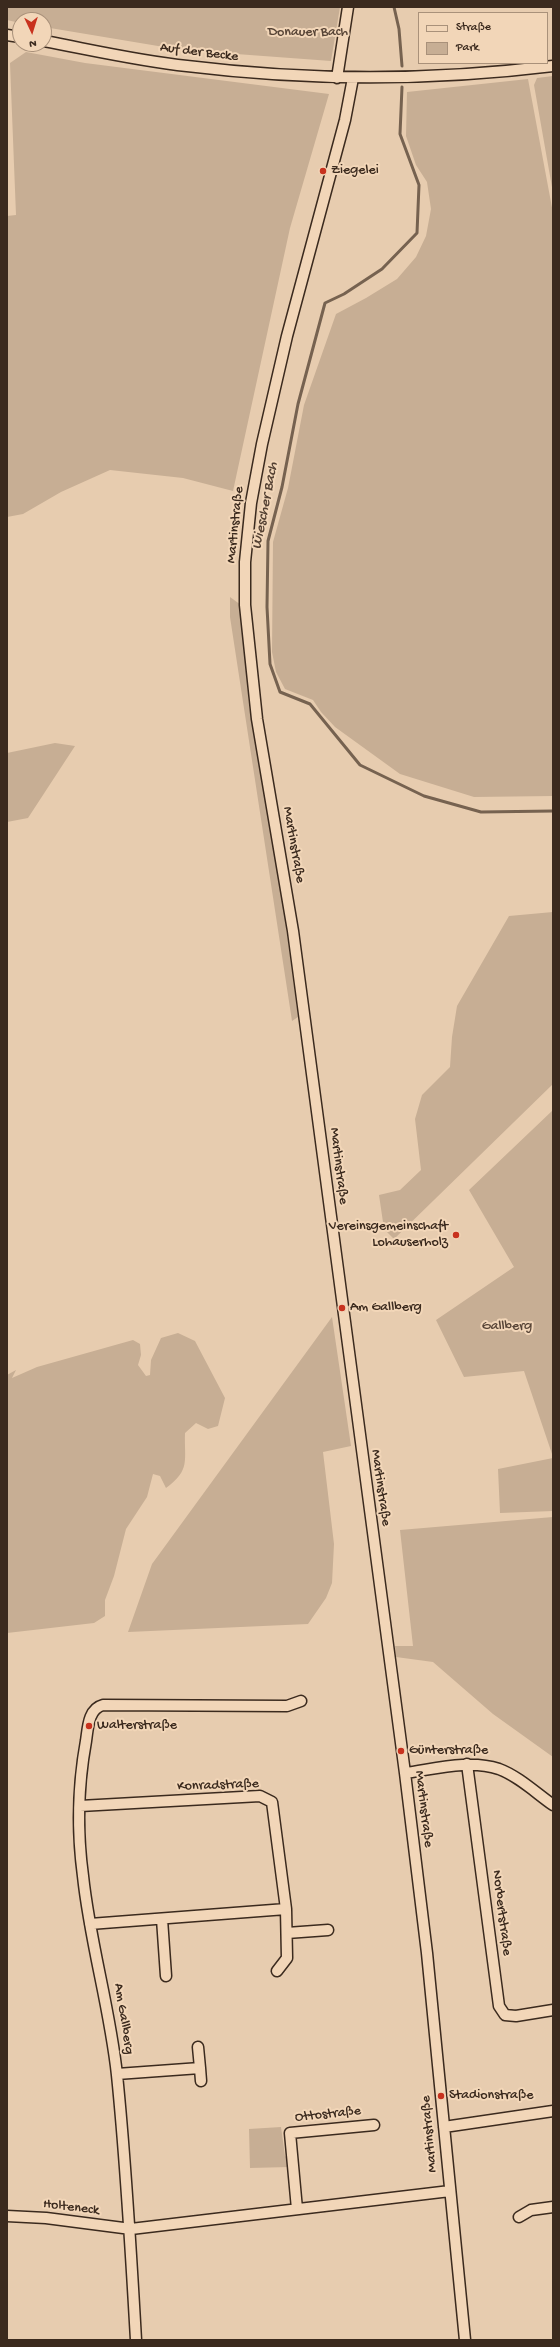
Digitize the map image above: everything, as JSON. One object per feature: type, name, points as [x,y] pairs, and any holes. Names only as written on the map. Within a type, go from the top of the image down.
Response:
[{"type":"street","points":[[338,78],[348,7]]},
{"type":"street","name":"Auf der Becke","points":[[52,42],[185,66],[278,75],[338,78],[471,75],[553,66]]},
{"type":"street","name":"Martinstraße","points":[[353,78],[345,120],[287,336],[262,444],[251,502],[245,562],[245,605],[257,719],[293,931],[405,1773],[427,1953],[465,2340]]},
{"type":"street","name":"Am Gallberg","points":[[136,2340],[131,2229],[111,2020],[90,1924],[83,1876],[80,1806],[88,1726],[91,1714],[97,1707],[229,1705],[287,1706],[301,1701]]},
{"type":"street","points":[[405,1773],[467,1764],[500,1770],[553,1805]]},
{"type":"street","name":"Norbertstraße","points":[[467,1764],[499,2006],[505,2015],[516,2016],[553,2010]]},
{"type":"street","name":"Konradstraße","points":[[80,1806],[260,1796],[267,1798],[272,1802],[286,1909],[287,1933],[287,1958],[277,1970]]},
{"type":"street","points":[[90,1924],[286,1909]]},
{"type":"street","points":[[162,1919],[166,1976]]},
{"type":"street","points":[[287,1933],[328,1930]]},
{"type":"street","points":[[198,2047],[201,2080]]},
{"type":"street","points":[[117,2074],[200,2068]]},
{"type":"street","points":[[444,2127],[553,2111]]},
{"type":"street","name":"Ottostraße","points":[[297,2209],[290,2133],[374,2125]]},
{"type":"street","points":[[131,2229],[450,2191]]},
{"type":"street","points":[[519,2217],[531,2210],[553,2207]]},
{"type":"street","name":"Holteneck","points":[[7,2216],[46,2218],[131,2229]]},
{"type":"green space","name":"Donauer Bach","points":[[7,7],[340,7],[331,61],[182,50],[52,28],[52,12],[12,12],[12,21],[7,20]]},
{"type":"green space","points":[[26,52],[85,63],[329,94],[290,228],[233,491],[183,478],[110,470],[61,492],[23,514],[7,517],[7,216],[16,215],[10,63]]},
{"type":"green space","points":[[553,76],[553,193],[534,85],[537,78]]},
{"type":"green space","points":[[528,79],[553,213],[553,796],[474,797],[400,774],[335,727],[321,712],[313,700],[285,689],[276,672],[272,652],[273,542],[288,488],[304,405],[336,314],[397,279],[416,257],[426,236],[431,209],[427,182],[416,165],[406,136],[407,92]]},
{"type":"green space","points":[[230,597],[241,605],[249,706],[284,911],[298,1017],[292,1021],[230,617]]},
{"type":"green space","points":[[55,743],[75,746],[28,818],[7,822],[7,753]]},
{"type":"green space","points":[[553,912],[553,1084],[394,1239],[384,1229],[379,1195],[400,1190],[421,1170],[415,1119],[422,1095],[450,1067],[452,1037],[457,1006],[509,916]]},
{"type":"green space","name":"Gallberg","points":[[553,1110],[553,1457],[524,1371],[464,1377],[436,1320],[514,1267],[469,1190]]},
{"type":"green space","points":[[332,1317],[351,1446],[323,1452],[334,1544],[332,1583],[326,1598],[308,1624],[128,1632],[152,1564]]},
{"type":"green space","points":[[178,1333],[195,1341],[225,1398],[218,1426],[208,1429],[196,1423],[185,1433],[185,1458],[183,1470],[174,1482],[166,1488],[160,1476],[153,1474],[147,1497],[126,1529],[114,1576],[105,1600],[105,1616],[94,1623],[7,1633],[7,1375],[16,1370],[12,1378],[37,1367],[133,1340],[140,1344],[141,1355],[138,1365],[146,1376],[150,1375],[151,1360],[161,1338]]},
{"type":"green space","points":[[553,1458],[553,1511],[500,1513],[498,1469]]},
{"type":"green space","points":[[553,1517],[553,1757],[493,1714],[433,1662],[396,1657],[395,1646],[413,1646],[400,1530]]},
{"type":"green space","points":[[281,2127],[285,2156],[288,2158],[289,2167],[250,2168],[249,2129]]},
{"type":"waterway","name":"Wiescher Bach","points":[[394,7],[399,29],[402,66]]},
{"type":"waterway","name":"Wiescher Bach","points":[[402,87],[400,134],[419,185],[417,233],[382,269],[344,294],[325,303],[298,404],[282,487],[268,541],[267,607],[270,664],[280,692],[310,704],[360,765],[424,796],[481,812],[553,811]]},
{"type":"place","name":"Ziegelei","points":[[323,171]]},
{"type":"place","name":"Vereinsgemeinschaft Lohauserholz","points":[[456,1235]]},
{"type":"place","name":"Am Gallberg","points":[[342,1308]]},
{"type":"place","name":"Walterstraße","points":[[89,1726]]},
{"type":"place","name":"Günterstraße","points":[[401,1751]]},
{"type":"place","name":"Stadionstraße","points":[[441,2096]]}]
